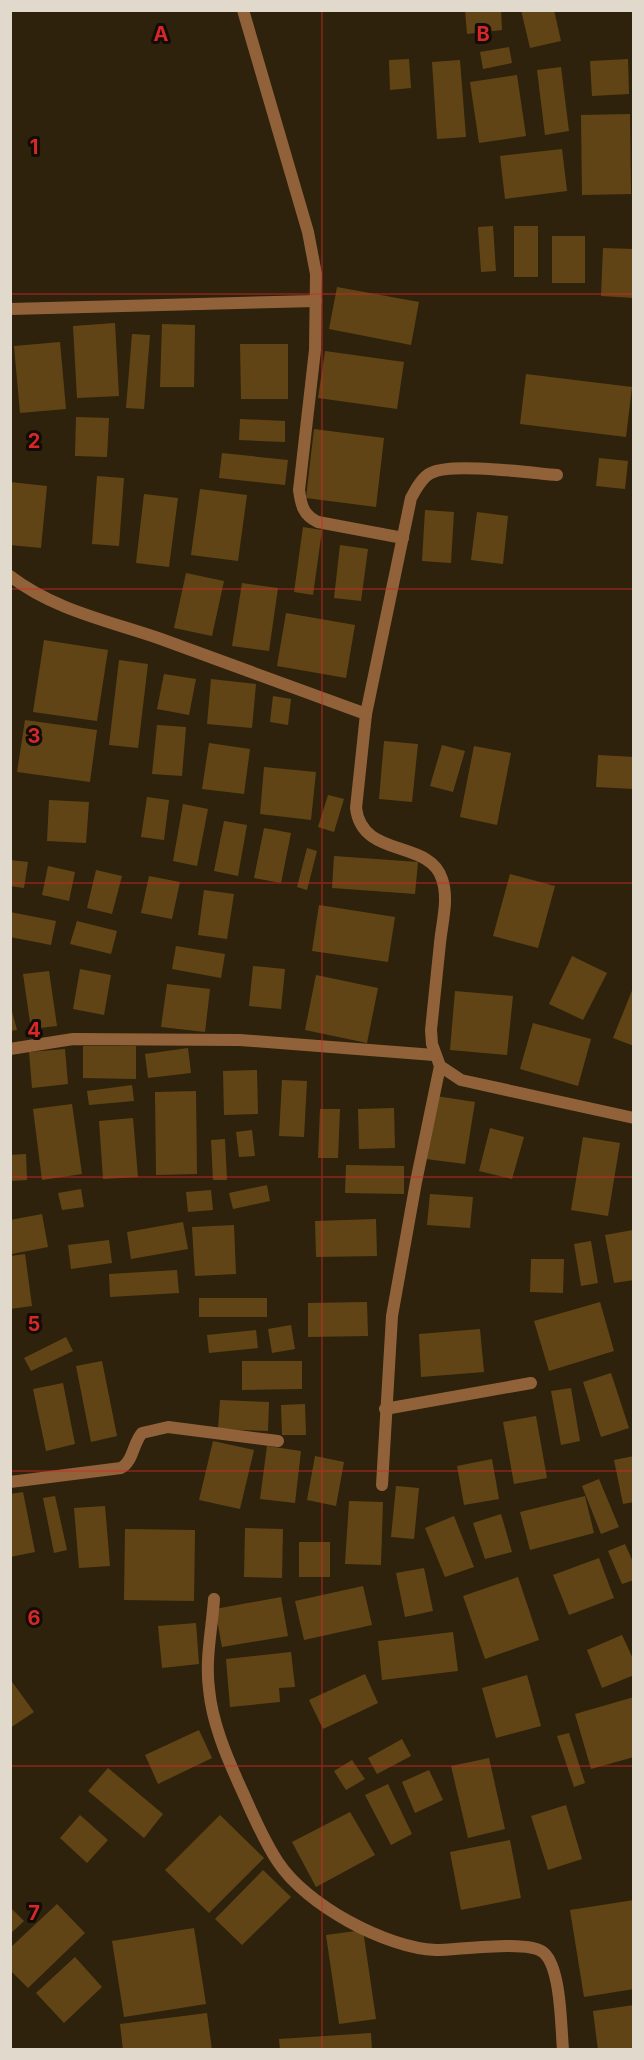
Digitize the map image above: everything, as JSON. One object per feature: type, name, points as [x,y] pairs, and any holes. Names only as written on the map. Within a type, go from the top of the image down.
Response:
[{"type":"street","points":[[243,10],[308,232],[316,274],[315,350],[300,490],[303,510],[309,518],[318,522],[403,537]]},
{"type":"street","points":[[10,309],[316,301]]},
{"type":"street","points":[[382,1485],[392,1316],[437,1060],[431,1030],[445,887],[442,877],[430,861],[365,833],[357,820],[356,796],[366,714],[411,498],[420,483],[429,473],[441,469],[460,468],[557,475]]},
{"type":"street","points":[[10,576],[28,589],[73,610],[158,638],[366,714]]},
{"type":"street","points":[[10,1049],[73,1039],[240,1040],[437,1060],[456,1077],[477,1084],[633,1118]]},
{"type":"street","points":[[385,1409],[531,1383]]},
{"type":"street","points":[[10,1482],[125,1467],[142,1433],[168,1427],[278,1441]]},
{"type":"street","points":[[214,1599],[208,1688],[214,1713],[231,1765],[278,1863],[313,1898],[350,1922],[379,1936],[413,1947],[437,1950],[527,1946],[544,1952],[556,1981],[563,2049]]},
{"type":"building","points":[[465,10],[501,10],[502,30],[467,34]]},
{"type":"building","points":[[521,10],[554,10],[561,41],[530,48]]},
{"type":"building","points":[[509,47],[512,63],[483,69],[480,52]]},
{"type":"building","points":[[409,59],[411,88],[390,90],[389,60]]},
{"type":"building","points":[[628,59],[629,94],[592,96],[590,61]]},
{"type":"building","points":[[460,60],[466,137],[437,139],[432,62]]},
{"type":"building","points":[[561,67],[569,131],[545,135],[537,70]]},
{"type":"building","points":[[517,75],[526,136],[479,143],[470,82]]},
{"type":"building","points":[[630,114],[631,194],[582,195],[581,115]]},
{"type":"building","points":[[562,149],[567,191],[505,199],[500,156]]},
{"type":"building","points":[[493,226],[496,271],[481,272],[478,227]]},
{"type":"building","points":[[514,226],[538,226],[538,277],[514,277]]},
{"type":"building","points":[[552,236],[585,236],[585,283],[552,283]]},
{"type":"building","points":[[603,248],[634,249],[634,298],[601,296]]},
{"type":"building","points":[[337,287],[419,302],[411,345],[329,329]]},
{"type":"building","points":[[115,323],[119,396],[77,398],[73,326]]},
{"type":"building","points":[[162,324],[195,325],[194,387],[160,387]]},
{"type":"building","points":[[132,334],[150,335],[144,409],[126,408]]},
{"type":"building","points":[[60,342],[66,409],[20,413],[14,346]]},
{"type":"building","points":[[240,344],[288,344],[288,399],[241,399]]},
{"type":"building","points":[[325,351],[404,362],[397,409],[318,398]]},
{"type":"building","points":[[526,374],[632,387],[626,437],[520,424]]},
{"type":"building","points":[[76,417],[109,418],[107,457],[75,456]]},
{"type":"building","points":[[240,419],[285,421],[285,442],[239,440]]},
{"type":"building","points":[[314,429],[384,438],[376,507],[306,498]]},
{"type":"building","points":[[222,453],[288,460],[285,485],[219,478]]},
{"type":"building","points":[[599,458],[628,461],[625,489],[596,486]]},
{"type":"building","points":[[97,476],[124,478],[119,546],[92,544]]},
{"type":"building","points":[[10,482],[47,486],[41,548],[10,545]]},
{"type":"building","points":[[200,489],[247,495],[238,561],[191,555]]},
{"type":"building","points":[[144,494],[178,498],[169,567],[136,563]]},
{"type":"building","points":[[425,510],[454,512],[451,563],[422,561]]},
{"type":"building","points":[[477,512],[508,516],[503,564],[471,560]]},
{"type":"building","points":[[303,527],[322,530],[313,595],[294,592]]},
{"type":"building","points":[[340,545],[368,549],[361,601],[334,598]]},
{"type":"building","points":[[186,573],[224,581],[212,636],[174,628]]},
{"type":"building","points":[[242,583],[278,588],[269,651],[232,646]]},
{"type":"building","points":[[286,613],[355,625],[346,678],[277,666]]},
{"type":"building","points":[[44,640],[108,650],[97,721],[33,712]]},
{"type":"building","points":[[119,660],[148,664],[138,748],[109,745]]},
{"type":"building","points":[[164,674],[196,679],[189,715],[157,709]]},
{"type":"building","points":[[211,679],[256,684],[252,728],[207,724]]},
{"type":"building","points":[[273,696],[291,699],[288,725],[270,722]]},
{"type":"building","points":[[25,720],[97,730],[90,782],[17,772]]},
{"type":"building","points":[[157,725],[186,727],[182,776],[152,774]]},
{"type":"building","points":[[384,741],[418,744],[412,802],[379,799]]},
{"type":"building","points":[[209,743],[250,749],[244,794],[202,789]]},
{"type":"building","points":[[442,745],[465,751],[453,792],[430,786]]},
{"type":"building","points":[[474,746],[511,753],[497,825],[460,817]]},
{"type":"building","points":[[598,755],[634,757],[634,789],[596,787]]},
{"type":"building","points":[[264,767],[316,772],[311,820],[260,814]]},
{"type":"building","points":[[328,795],[344,799],[334,832],[318,827]]},
{"type":"building","points":[[147,797],[169,800],[164,840],[141,837]]},
{"type":"building","points":[[49,800],[89,802],[86,843],[47,841]]},
{"type":"building","points":[[183,804],[208,809],[197,866],[173,861]]},
{"type":"building","points":[[224,821],[247,825],[238,876],[214,871]]},
{"type":"building","points":[[264,828],[291,833],[281,883],[254,878]]},
{"type":"building","points":[[307,848],[317,851],[307,890],[297,887]]},
{"type":"building","points":[[334,856],[418,862],[415,894],[332,888]]},
{"type":"building","points":[[10,860],[28,862],[24,888],[10,886]]},
{"type":"building","points":[[48,866],[75,872],[69,901],[42,895]]},
{"type":"building","points":[[96,870],[122,876],[112,914],[87,908]]},
{"type":"building","points":[[510,874],[555,886],[538,948],[493,936]]},
{"type":"building","points":[[149,876],[180,882],[172,919],[141,913]]},
{"type":"building","points":[[204,890],[234,894],[227,939],[198,935]]},
{"type":"building","points":[[319,905],[395,917],[388,962],[312,951]]},
{"type":"building","points":[[10,912],[56,921],[51,945],[10,937]]},
{"type":"building","points":[[77,921],[117,931],[111,954],[70,944]]},
{"type":"building","points":[[176,946],[225,954],[221,978],[172,969]]},
{"type":"building","points":[[572,956],[607,973],[583,1020],[549,1004]]},
{"type":"building","points":[[253,966],[285,969],[281,1009],[249,1006]]},
{"type":"building","points":[[80,969],[111,975],[104,1015],[73,1009]]},
{"type":"building","points":[[49,971],[57,1026],[31,1029],[23,974]]},
{"type":"building","points":[[316,975],[378,988],[367,1043],[305,1030]]},
{"type":"building","points":[[167,984],[210,989],[205,1032],[161,1027]]},
{"type":"building","points":[[634,988],[634,1046],[613,1038]]},
{"type":"building","points":[[455,991],[513,996],[507,1055],[450,1050]]},
{"type":"building","points":[[10,1004],[17,1030],[10,1031]]},
{"type":"building","points":[[533,1023],[591,1039],[578,1086],[520,1069]]},
{"type":"building","points":[[83,1046],[136,1046],[136,1079],[83,1078]]},
{"type":"building","points":[[188,1048],[191,1073],[148,1078],[145,1054]]},
{"type":"building","points":[[65,1049],[68,1084],[32,1088],[29,1052]]},
{"type":"building","points":[[257,1070],[258,1114],[224,1115],[223,1071]]},
{"type":"building","points":[[282,1080],[307,1081],[304,1137],[279,1136]]},
{"type":"building","points":[[132,1085],[134,1101],[89,1105],[87,1091]]},
{"type":"building","points":[[196,1091],[197,1174],[156,1175],[155,1092]]},
{"type":"building","points":[[436,1096],[475,1102],[465,1164],[426,1159]]},
{"type":"building","points":[[72,1104],[82,1174],[42,1180],[33,1109]]},
{"type":"building","points":[[394,1108],[395,1148],[359,1149],[358,1109]]},
{"type":"building","points":[[320,1109],[340,1109],[338,1158],[318,1158]]},
{"type":"building","points":[[133,1118],[138,1177],[103,1179],[99,1121]]},
{"type":"building","points":[[490,1128],[524,1137],[512,1179],[479,1171]]},
{"type":"building","points":[[252,1130],[255,1156],[239,1157],[236,1132]]},
{"type":"building","points":[[583,1137],[620,1143],[608,1216],[571,1210]]},
{"type":"building","points":[[225,1139],[227,1180],[213,1180],[211,1140]]},
{"type":"building","points":[[26,1154],[27,1180],[10,1181],[10,1155]]},
{"type":"building","points":[[346,1165],[404,1166],[404,1194],[345,1193]]},
{"type":"building","points":[[267,1185],[270,1201],[233,1209],[229,1193]]},
{"type":"building","points":[[81,1189],[84,1207],[62,1210],[58,1193]]},
{"type":"building","points":[[211,1190],[213,1210],[188,1212],[186,1192]]},
{"type":"building","points":[[430,1194],[473,1197],[470,1228],[427,1225]]},
{"type":"building","points":[[42,1214],[48,1247],[12,1254],[10,1220]]},
{"type":"building","points":[[376,1219],[377,1256],[316,1257],[315,1221]]},
{"type":"building","points":[[183,1222],[188,1249],[131,1259],[127,1232]]},
{"type":"building","points":[[234,1225],[236,1274],[195,1276],[192,1227]]},
{"type":"building","points":[[633,1230],[634,1280],[614,1283],[605,1235]]},
{"type":"building","points":[[109,1240],[112,1263],[71,1269],[68,1245]]},
{"type":"building","points":[[591,1241],[598,1283],[581,1286],[574,1244]]},
{"type":"building","points":[[25,1254],[32,1306],[10,1309],[10,1256]]},
{"type":"building","points":[[531,1259],[564,1259],[563,1293],[530,1292]]},
{"type":"building","points":[[177,1270],[179,1293],[110,1297],[109,1274]]},
{"type":"building","points":[[199,1298],[267,1298],[267,1317],[199,1317]]},
{"type":"building","points":[[367,1302],[368,1336],[308,1337],[308,1303]]},
{"type":"building","points":[[600,1302],[614,1351],[549,1371],[534,1321]]},
{"type":"building","points":[[291,1325],[295,1349],[272,1353],[268,1329]]},
{"type":"building","points":[[480,1329],[484,1372],[421,1377],[419,1334]]},
{"type":"building","points":[[256,1330],[258,1348],[209,1353],[207,1335]]},
{"type":"building","points":[[66,1337],[73,1351],[31,1371],[24,1358]]},
{"type":"building","points":[[102,1361],[117,1436],[91,1442],[76,1366]]},
{"type":"building","points":[[242,1361],[302,1361],[302,1389],[242,1390]]},
{"type":"building","points":[[611,1373],[629,1428],[601,1437],[583,1382]]},
{"type":"building","points":[[63,1383],[75,1444],[46,1451],[33,1389]]},
{"type":"building","points":[[571,1388],[580,1441],[561,1445],[551,1391]]},
{"type":"building","points":[[220,1400],[269,1402],[268,1431],[218,1429]]},
{"type":"building","points":[[305,1404],[306,1435],[282,1435],[281,1405]]},
{"type":"building","points":[[536,1416],[547,1478],[514,1484],[503,1422]]},
{"type":"building","points":[[213,1441],[254,1450],[240,1509],[199,1500]]},
{"type":"building","points":[[267,1446],[301,1451],[295,1503],[260,1499]]},
{"type":"building","points":[[315,1456],[344,1462],[336,1506],[307,1500]]},
{"type":"building","points":[[634,1456],[634,1502],[623,1504],[614,1460]]},
{"type":"building","points":[[492,1459],[499,1499],[464,1505],[457,1466]]},
{"type":"building","points":[[599,1479],[619,1527],[601,1534],[582,1486]]},
{"type":"building","points":[[396,1486],[419,1488],[414,1539],[391,1537]]},
{"type":"building","points":[[23,1492],[35,1552],[10,1557],[10,1494]]},
{"type":"building","points":[[55,1496],[67,1550],[54,1553],[43,1498]]},
{"type":"building","points":[[585,1496],[594,1533],[530,1550],[520,1512]]},
{"type":"building","points":[[349,1501],[383,1502],[381,1565],[345,1564]]},
{"type":"building","points":[[105,1506],[110,1566],[79,1568],[74,1508]]},
{"type":"building","points":[[501,1514],[512,1552],[485,1559],[473,1523]]},
{"type":"building","points":[[454,1516],[474,1567],[445,1577],[425,1528]]},
{"type":"building","points":[[245,1528],[283,1529],[282,1578],[244,1577]]},
{"type":"building","points":[[125,1529],[195,1530],[194,1601],[124,1600]]},
{"type":"building","points":[[299,1542],[330,1542],[330,1577],[299,1577]]},
{"type":"building","points":[[625,1544],[634,1564],[634,1580],[622,1584],[608,1551]]},
{"type":"building","points":[[599,1558],[614,1598],[569,1615],[553,1575]]},
{"type":"building","points":[[424,1568],[433,1611],[405,1617],[396,1573]]},
{"type":"building","points":[[518,1577],[539,1640],[485,1659],[463,1596]]},
{"type":"building","points":[[363,1586],[372,1625],[304,1640],[295,1601]]},
{"type":"building","points":[[281,1597],[288,1636],[222,1647],[215,1609]]},
{"type":"building","points":[[196,1623],[199,1664],[162,1668],[158,1626]]},
{"type":"building","points":[[453,1632],[458,1671],[382,1680],[378,1641]]},
{"type":"building","points":[[622,1635],[634,1661],[634,1675],[602,1688],[587,1650]]},
{"type":"building","points":[[291,1652],[295,1687],[279,1688],[280,1702],[230,1707],[226,1659]]},
{"type":"building","points":[[365,1674],[378,1703],[323,1729],[309,1700]]},
{"type":"building","points":[[527,1675],[541,1726],[496,1738],[482,1688]]},
{"type":"building","points":[[10,1679],[34,1712],[10,1728]]},
{"type":"building","points":[[634,1697],[634,1757],[591,1769],[575,1714]]},
{"type":"building","points":[[199,1730],[212,1758],[158,1784],[145,1755]]},
{"type":"building","points":[[569,1733],[585,1783],[574,1787],[557,1736]]},
{"type":"building","points":[[402,1739],[411,1756],[377,1774],[368,1758]]},
{"type":"building","points":[[489,1758],[505,1829],[468,1838],[451,1766]]},
{"type":"building","points":[[352,1760],[365,1779],[346,1790],[334,1771]]},
{"type":"building","points":[[108,1768],[163,1814],[144,1838],[88,1791]]},
{"type":"building","points":[[429,1770],[443,1800],[415,1813],[402,1782]]},
{"type":"building","points":[[388,1784],[412,1834],[391,1845],[365,1795]]},
{"type":"building","points":[[566,1805],[582,1859],[548,1870],[531,1816]]},
{"type":"building","points":[[350,1812],[375,1855],[316,1887],[292,1842]]},
{"type":"building","points":[[80,1815],[108,1840],[87,1863],[60,1838]]},
{"type":"building","points":[[220,1815],[264,1858],[209,1913],[165,1870]]},
{"type":"building","points":[[510,1840],[521,1898],[461,1910],[450,1852]]},
{"type":"building","points":[[263,1870],[291,1897],[242,1945],[215,1919]]},
{"type":"building","points":[[634,1900],[634,1989],[584,1997],[570,1910]]},
{"type":"building","points":[[57,1904],[85,1933],[28,1988],[10,1970],[10,1948]]},
{"type":"building","points":[[10,1907],[24,1921],[10,1934]]},
{"type":"building","points":[[194,1928],[206,2004],[124,2017],[112,1941]]},
{"type":"building","points":[[363,1930],[376,2019],[339,2024],[326,1935]]},
{"type":"building","points":[[75,1957],[102,1987],[64,2023],[36,1993]]},
{"type":"building","points":[[634,2005],[634,2050],[598,2050],[593,2011]]},
{"type":"building","points":[[207,2013],[212,2050],[123,2050],[120,2024]]},
{"type":"building","points":[[371,2033],[372,2050],[280,2050],[279,2039]]}]
